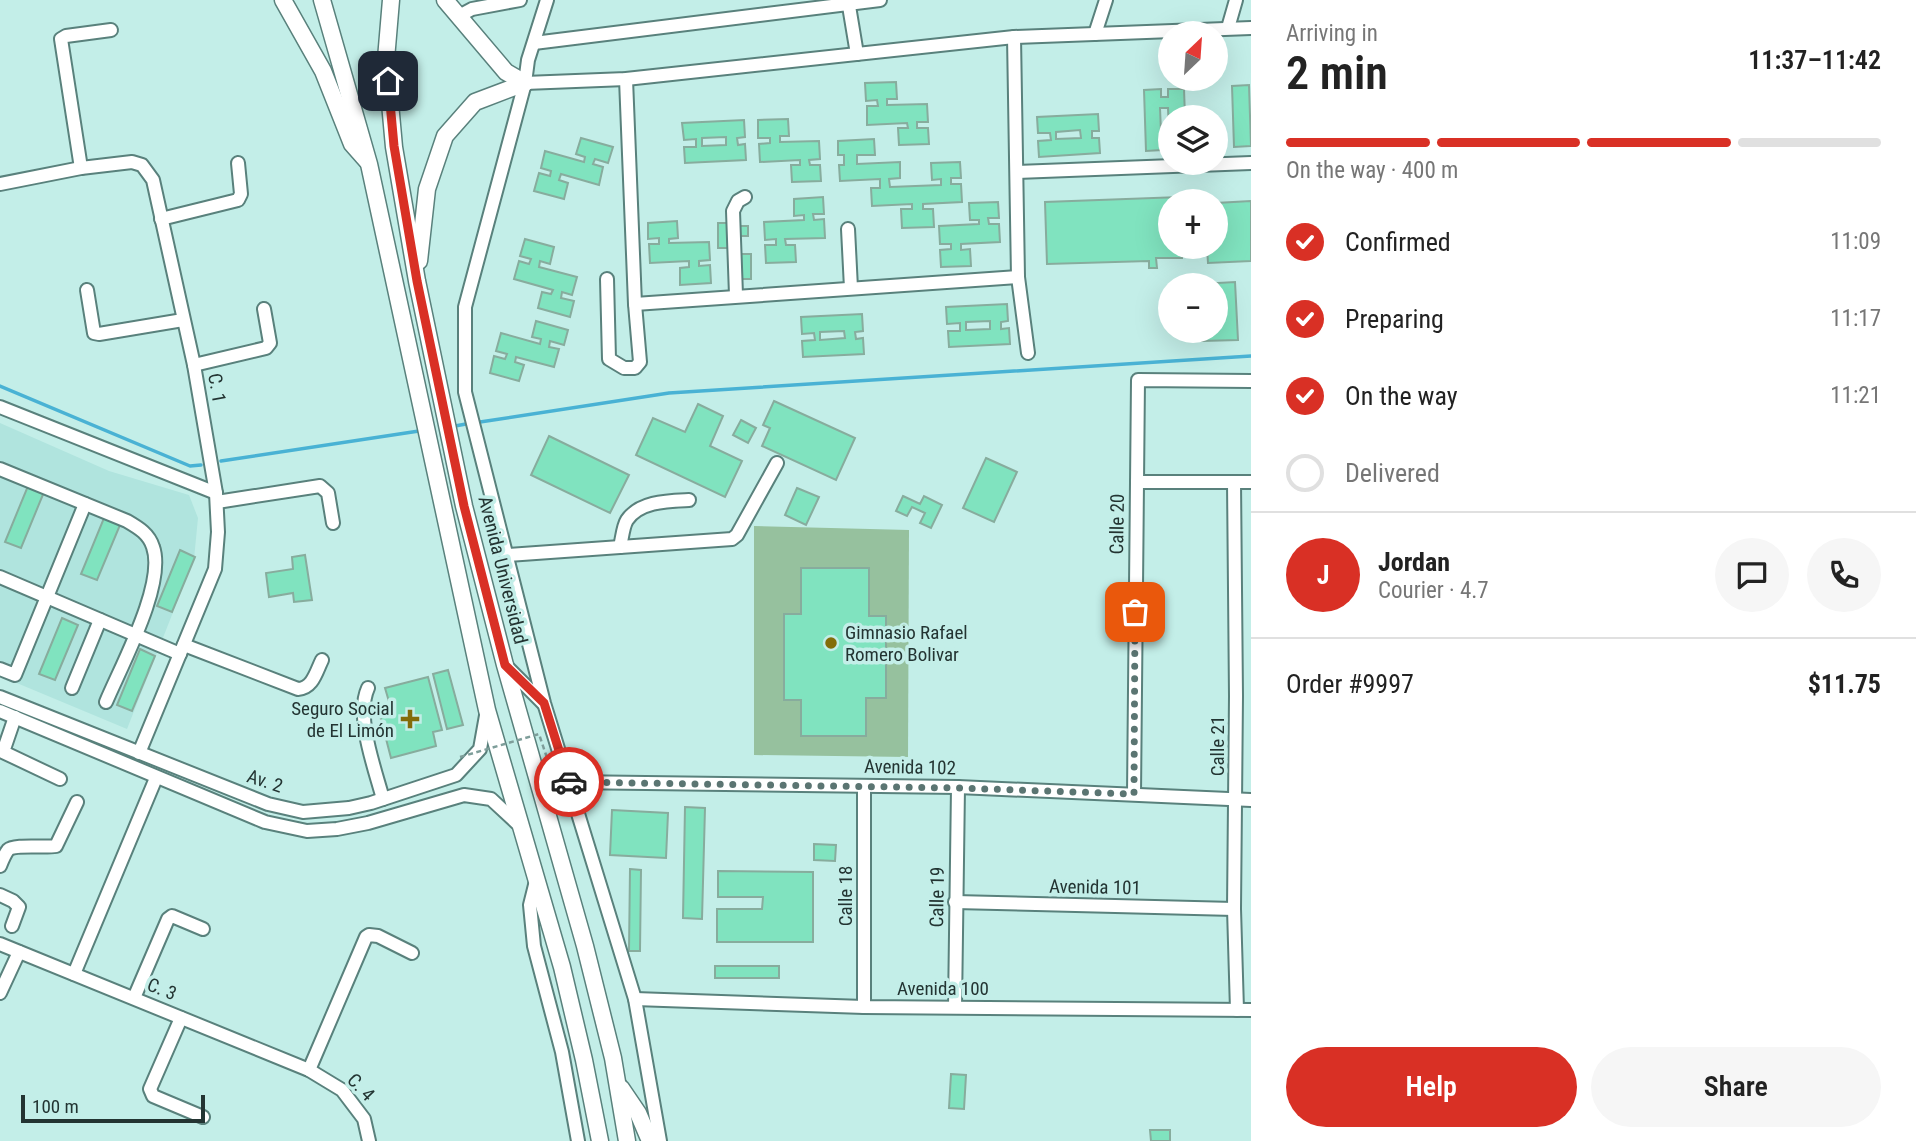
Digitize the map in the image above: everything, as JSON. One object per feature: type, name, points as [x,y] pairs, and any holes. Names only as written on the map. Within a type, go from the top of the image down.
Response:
[{"type":"main road","points":[[283,0],[323,71],[352,145],[369,164]]},
{"type":"main road","points":[[322,0],[369,164],[487,710],[562,967],[600,1141]]},
{"type":"main road","name":"Avenida Universidad","points":[[391,0],[386,59],[394,146],[417,281],[464,506],[505,665],[585,946],[617,1083],[627,1141]]},
{"type":"main road","points":[[445,0],[467,9],[506,72],[525,83]]},
{"type":"main road","points":[[417,281],[427,189],[445,136],[475,102],[525,83]]},
{"type":"main road","points":[[617,1083],[638,1113],[650,1141]]},
{"type":"street","points":[[467,9],[520,0]]},
{"type":"street","name":"Avenida Universidad","points":[[547,0],[465,307],[465,392],[544,703],[635,999],[660,1141]]},
{"type":"street","points":[[534,43],[880,0]]},
{"type":"street","points":[[1095,34],[1106,0]]},
{"type":"street","points":[[1236,0],[1228,28],[1251,28]]},
{"type":"street","points":[[849,2],[857,54]]},
{"type":"street","points":[[81,168],[61,39],[111,30]]},
{"type":"street","points":[[525,83],[625,79],[1014,37],[1158,31]]},
{"type":"street","points":[[1014,37],[1018,277],[1028,353]]},
{"type":"street","points":[[607,279],[609,359],[624,368],[635,368],[640,362],[625,79]]},
{"type":"street","name":"C. 1","points":[[0,184],[81,168],[132,162],[142,165],[153,180],[194,365],[216,498],[218,532],[215,569],[139,753]]},
{"type":"street","points":[[161,219],[238,200],[241,194],[238,163]]},
{"type":"street","points":[[1017,172],[1251,163]]},
{"type":"street","points":[[736,295],[733,211],[738,201],[745,197]]},
{"type":"street","points":[[848,229],[851,288]]},
{"type":"street","points":[[635,304],[1018,277]]},
{"type":"street","points":[[87,290],[94,333],[183,320]]},
{"type":"street","points":[[194,365],[266,348],[270,343],[264,309]]},
{"type":"street","name":"Calle 20","points":[[1134,794],[1138,380],[1251,381]]},
{"type":"street","points":[[0,407],[216,498],[320,486],[328,493],[333,523]]},
{"type":"street","points":[[508,555],[732,539],[737,535],[777,463]]},
{"type":"street","points":[[0,469],[143,530],[154,548],[156,572],[148,602],[106,702]]},
{"type":"street","points":[[1137,482],[1251,482]]},
{"type":"street","name":"Calle 21","points":[[1234,482],[1234,909],[1237,1010]]},
{"type":"street","points":[[620,547],[626,521],[640,508],[665,501],[689,500]]},
{"type":"street","points":[[0,669],[15,675],[86,504]]},
{"type":"street","points":[[0,577],[135,635],[298,689],[310,684],[322,660]]},
{"type":"street","points":[[72,688],[100,620]]},
{"type":"street","points":[[505,665],[544,703]]},
{"type":"street","points":[[368,688],[364,697],[363,713],[383,799]]},
{"type":"street","points":[[1236,696],[1251,696]]},
{"type":"street","name":"Av. 2","points":[[0,697],[268,804],[303,812],[349,808],[456,775],[480,748],[487,710]]},
{"type":"street","name":"Av. 2","points":[[0,711],[265,822],[307,831],[337,829],[368,823],[464,795],[491,799],[519,825]]},
{"type":"street","points":[[15,717],[3,752],[60,779]]},
{"type":"street","points":[[74,974],[156,778]]},
{"type":"street","name":"Avenida 102","points":[[567,782],[958,788],[1251,800]]},
{"type":"street","name":"Calle 18","points":[[864,786],[864,1007]]},
{"type":"street","name":"Calle 19","points":[[955,1007],[958,788]]},
{"type":"street","points":[[0,866],[7,851],[13,846],[56,846],[77,802]]},
{"type":"street","points":[[537,878],[530,905],[534,946],[562,1052],[578,1141]]},
{"type":"street","points":[[0,895],[19,907],[12,926]]},
{"type":"street","name":"Avenida 101","points":[[955,902],[1234,909]]},
{"type":"street","points":[[134,998],[168,919],[172,916],[204,929]]},
{"type":"street","points":[[309,1070],[366,937],[369,934],[378,936],[412,953]]},
{"type":"street","name":"C. 3","points":[[0,944],[309,1070]]},
{"type":"street","points":[[0,993],[19,952]]},
{"type":"street","name":"Avenida 100","points":[[635,999],[864,1007],[1251,1010]]},
{"type":"street","points":[[181,1018],[150,1089],[153,1096],[204,1117]]},
{"type":"street","name":"C. 4","points":[[309,1070],[342,1090],[364,1119],[369,1141]]},
{"type":"path","points":[[460,757],[539,734],[548,761]]},
{"type":"shaded area","points":[[0,423],[109,471],[189,495],[198,518],[194,559],[127,729],[0,676]]},
{"type":"green space","name":"Gimnasio Rafael Romero Bolivar","points":[[754,526],[909,530],[908,757],[754,755]]},
{"type":"building","points":[[896,82],[897,99],[887,99],[887,105],[927,104],[928,122],[917,122],[917,128],[928,128],[929,144],[899,145],[898,128],[908,128],[907,123],[867,125],[867,106],[878,106],[877,100],[866,101],[865,83]]},
{"type":"building","points":[[1249,85],[1251,146],[1234,147],[1232,86]]},
{"type":"building","points":[[1158,89],[1161,91],[1161,97],[1168,97],[1168,91],[1184,91],[1185,105],[1158,105],[1158,150],[1146,151],[1144,90]]},
{"type":"building","points":[[1098,114],[1099,131],[1092,131],[1092,138],[1099,138],[1100,153],[1039,157],[1038,141],[1051,140],[1050,133],[1038,133],[1037,117]],"holes":[[[1080,130],[1081,138],[1056,139],[1056,132]]]},
{"type":"building","points":[[788,119],[789,136],[780,136],[780,142],[819,141],[820,159],[809,160],[810,165],[820,165],[821,181],[792,182],[791,165],[800,165],[800,160],[760,162],[759,144],[770,143],[770,138],[758,138],[758,120]]},
{"type":"building","points":[[744,120],[745,137],[737,138],[738,145],[745,144],[746,160],[685,163],[684,147],[696,147],[696,139],[684,140],[682,123]],"holes":[[[726,137],[726,145],[702,146],[702,138]]]},
{"type":"building","points":[[581,138],[613,147],[608,163],[595,159],[593,164],[603,167],[599,185],[561,174],[559,180],[568,183],[564,199],[534,191],[539,173],[550,176],[551,171],[541,168],[545,151],[584,162],[585,157],[576,154]]},
{"type":"building","points":[[874,139],[875,155],[857,155],[857,164],[900,162],[900,178],[889,179],[890,187],[941,185],[941,179],[932,180],[931,163],[960,162],[961,178],[951,178],[951,184],[961,184],[962,202],[923,204],[923,209],[933,209],[934,227],[902,228],[901,209],[912,209],[912,204],[872,206],[871,188],[880,188],[880,179],[840,181],[839,165],[844,165],[844,155],[838,155],[838,141]]},
{"type":"building","points":[[823,197],[824,214],[813,214],[814,220],[824,219],[825,238],[785,239],[786,245],[795,245],[796,262],[766,263],[765,245],[776,245],[776,239],[765,240],[764,222],[804,220],[804,215],[794,216],[794,199]]},
{"type":"building","points":[[1158,198],[1157,268],[1149,268],[1149,261],[1047,264],[1045,202]]},
{"type":"building","points":[[1251,201],[1251,261],[1208,263],[1208,259],[1228,259],[1228,202]]},
{"type":"building","points":[[998,202],[999,218],[988,218],[989,224],[999,224],[1000,242],[961,244],[961,250],[970,249],[971,266],[941,267],[940,250],[951,249],[951,244],[940,244],[939,226],[979,224],[979,220],[970,220],[969,203]]},
{"type":"building","points":[[677,221],[678,238],[669,239],[669,243],[709,242],[710,260],[699,261],[699,266],[710,265],[711,283],[680,285],[680,268],[689,267],[689,261],[650,263],[649,244],[659,244],[659,238],[648,239],[648,223]]},
{"type":"building","points":[[718,223],[728,223],[728,248],[718,248]]},
{"type":"building","points":[[738,226],[748,226],[748,236],[738,236]]},
{"type":"building","points":[[525,239],[554,247],[550,264],[540,261],[539,267],[577,277],[572,295],[562,292],[561,298],[574,301],[570,317],[538,308],[542,292],[551,294],[553,290],[514,279],[519,261],[529,264],[531,259],[520,256]]},
{"type":"building","points":[[740,254],[751,254],[751,279],[741,279]]},
{"type":"building","points":[[1228,282],[1235,282],[1238,340],[1228,340]]},
{"type":"building","points":[[1007,304],[1008,321],[1001,322],[1001,329],[1009,328],[1010,344],[949,347],[948,331],[960,331],[960,323],[947,324],[946,307]],"holes":[[[990,321],[990,329],[966,330],[966,322]]]},
{"type":"building","points":[[862,314],[863,331],[855,332],[856,339],[863,338],[864,354],[803,357],[802,341],[815,340],[814,333],[802,334],[801,317]],"holes":[[[844,331],[845,338],[820,340],[820,332]]]},
{"type":"building","points":[[536,321],[568,330],[564,345],[550,341],[549,347],[559,349],[554,367],[516,357],[515,362],[524,365],[519,381],[490,373],[494,356],[505,359],[507,354],[496,351],[501,333],[540,344],[541,339],[532,337]]},
{"type":"building","points":[[774,401],[855,438],[836,480],[762,446],[770,428],[763,425]]},
{"type":"building","points":[[698,404],[723,416],[710,446],[742,461],[725,497],[636,455],[653,418],[685,432]]},
{"type":"building","points":[[741,420],[756,428],[748,443],[733,435]]},
{"type":"building","points":[[549,436],[629,475],[610,513],[531,475]]},
{"type":"building","points":[[986,458],[1017,472],[994,522],[963,508]]},
{"type":"building","points":[[28,486],[44,492],[21,548],[5,542]]},
{"type":"building","points":[[797,488],[819,497],[806,525],[785,515]]},
{"type":"building","points":[[903,496],[920,504],[924,496],[942,505],[931,528],[920,523],[925,513],[912,507],[907,516],[896,511]]},
{"type":"building","points":[[104,518],[120,525],[97,580],[81,574]]},
{"type":"building","points":[[180,550],[195,557],[172,612],[157,606]]},
{"type":"building","points":[[305,555],[312,600],[294,602],[293,593],[269,597],[266,573],[293,569],[292,557]]},
{"type":"building","points":[[801,568],[869,568],[869,616],[886,616],[886,698],[866,698],[866,736],[801,736],[801,700],[784,700],[784,614],[801,614]]},
{"type":"building","points":[[62,618],[78,625],[55,680],[39,674]]},
{"type":"building","points":[[140,649],[155,656],[132,711],[117,705]]},
{"type":"building","points":[[448,670],[463,725],[447,729],[433,674]]},
{"type":"building","name":"Seguro Social de El Limón","points":[[428,677],[442,730],[433,732],[436,746],[391,758],[378,708],[390,705],[385,688]]},
{"type":"building","points":[[685,807],[705,808],[702,919],[683,918]]},
{"type":"building","points":[[612,810],[668,813],[666,858],[610,855]]},
{"type":"building","points":[[814,844],[836,845],[835,861],[814,860]]},
{"type":"building","points":[[630,869],[641,870],[640,951],[629,951]]},
{"type":"building","points":[[718,871],[813,872],[813,942],[717,942],[717,909],[762,909],[763,897],[718,897]]},
{"type":"building","points":[[715,966],[779,966],[779,978],[715,978]]},
{"type":"building","points":[[951,1074],[966,1075],[964,1109],[949,1108]]},
{"type":"building","points":[[1150,1130],[1170,1130],[1170,1141],[1151,1141]]},
{"type":"waterway","points":[[480,422],[669,393],[1251,356]]},
{"type":"waterway","points":[[0,386],[190,466],[201,465]]},
{"type":"waterway","points":[[455,426],[466,424]]},
{"type":"waterway","points":[[221,461],[419,431]]},
{"type":"way so far","points":[[569,782],[864,786],[1134,794],[1135,612]]},
{"type":"place","name":"Gimnasio Rafael Romero Bolivar","points":[[831,643]]},
{"type":"place","name":"Seguro Social de El Limón","points":[[410,719]]},
{"type":"route","points":[[388,81],[394,146],[417,281],[464,506],[505,665],[544,703],[569,782]]}]
